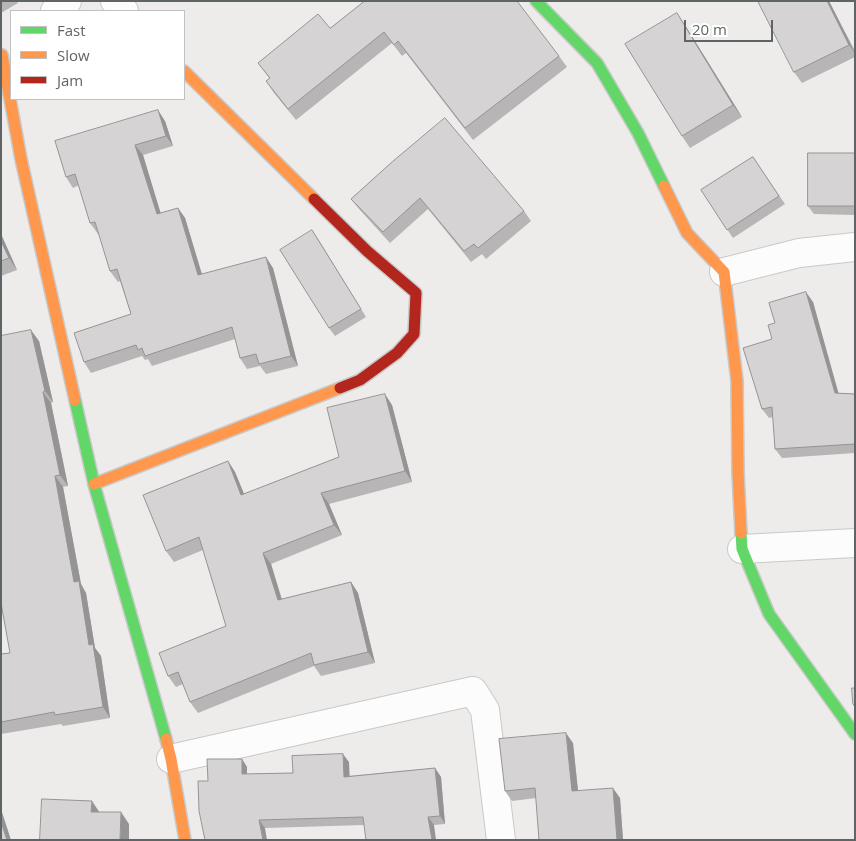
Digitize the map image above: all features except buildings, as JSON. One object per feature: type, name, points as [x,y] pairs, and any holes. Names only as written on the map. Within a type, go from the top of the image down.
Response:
[{"type":"street","points":[[56,10],[67,1]]},
{"type":"street","points":[[114,1],[123,10]]},
{"type":"street","points":[[536,1],[597,63],[638,133],[687,233],[724,272],[737,381],[738,473],[742,549],[769,614],[855,734]]},
{"type":"street","points":[[2,55],[10,99]]},
{"type":"street","points":[[94,484],[360,380],[397,353],[414,334],[416,293],[368,252],[185,72]]},
{"type":"street","points":[[10,100],[21,159],[94,484],[171,760],[185,840]]},
{"type":"street","points":[[724,272],[799,253],[855,247]]},
{"type":"street","points":[[742,549],[855,542]]},
{"type":"street","points":[[171,760],[473,691],[485,710],[502,840]]},
{"type":"traffic: fast","points":[[536,1],[597,63],[638,133],[664,186]]},
{"type":"traffic: fast","points":[[75,400],[94,484],[166,739]]},
{"type":"traffic: fast","points":[[741,533],[742,549],[769,614],[855,734]]},
{"type":"traffic: slow","points":[[2,55],[10,99]]},
{"type":"traffic: slow","points":[[185,72],[314,199]]},
{"type":"traffic: slow","points":[[10,100],[21,159],[75,400]]},
{"type":"traffic: slow","points":[[664,186],[687,233],[724,272],[737,381],[741,533]]},
{"type":"traffic: slow","points":[[94,484],[340,388]]},
{"type":"traffic: slow","points":[[166,739],[185,840]]},
{"type":"traffic: jam","points":[[314,199],[367,251],[416,293],[414,334],[397,353],[360,380],[340,388]]}]
